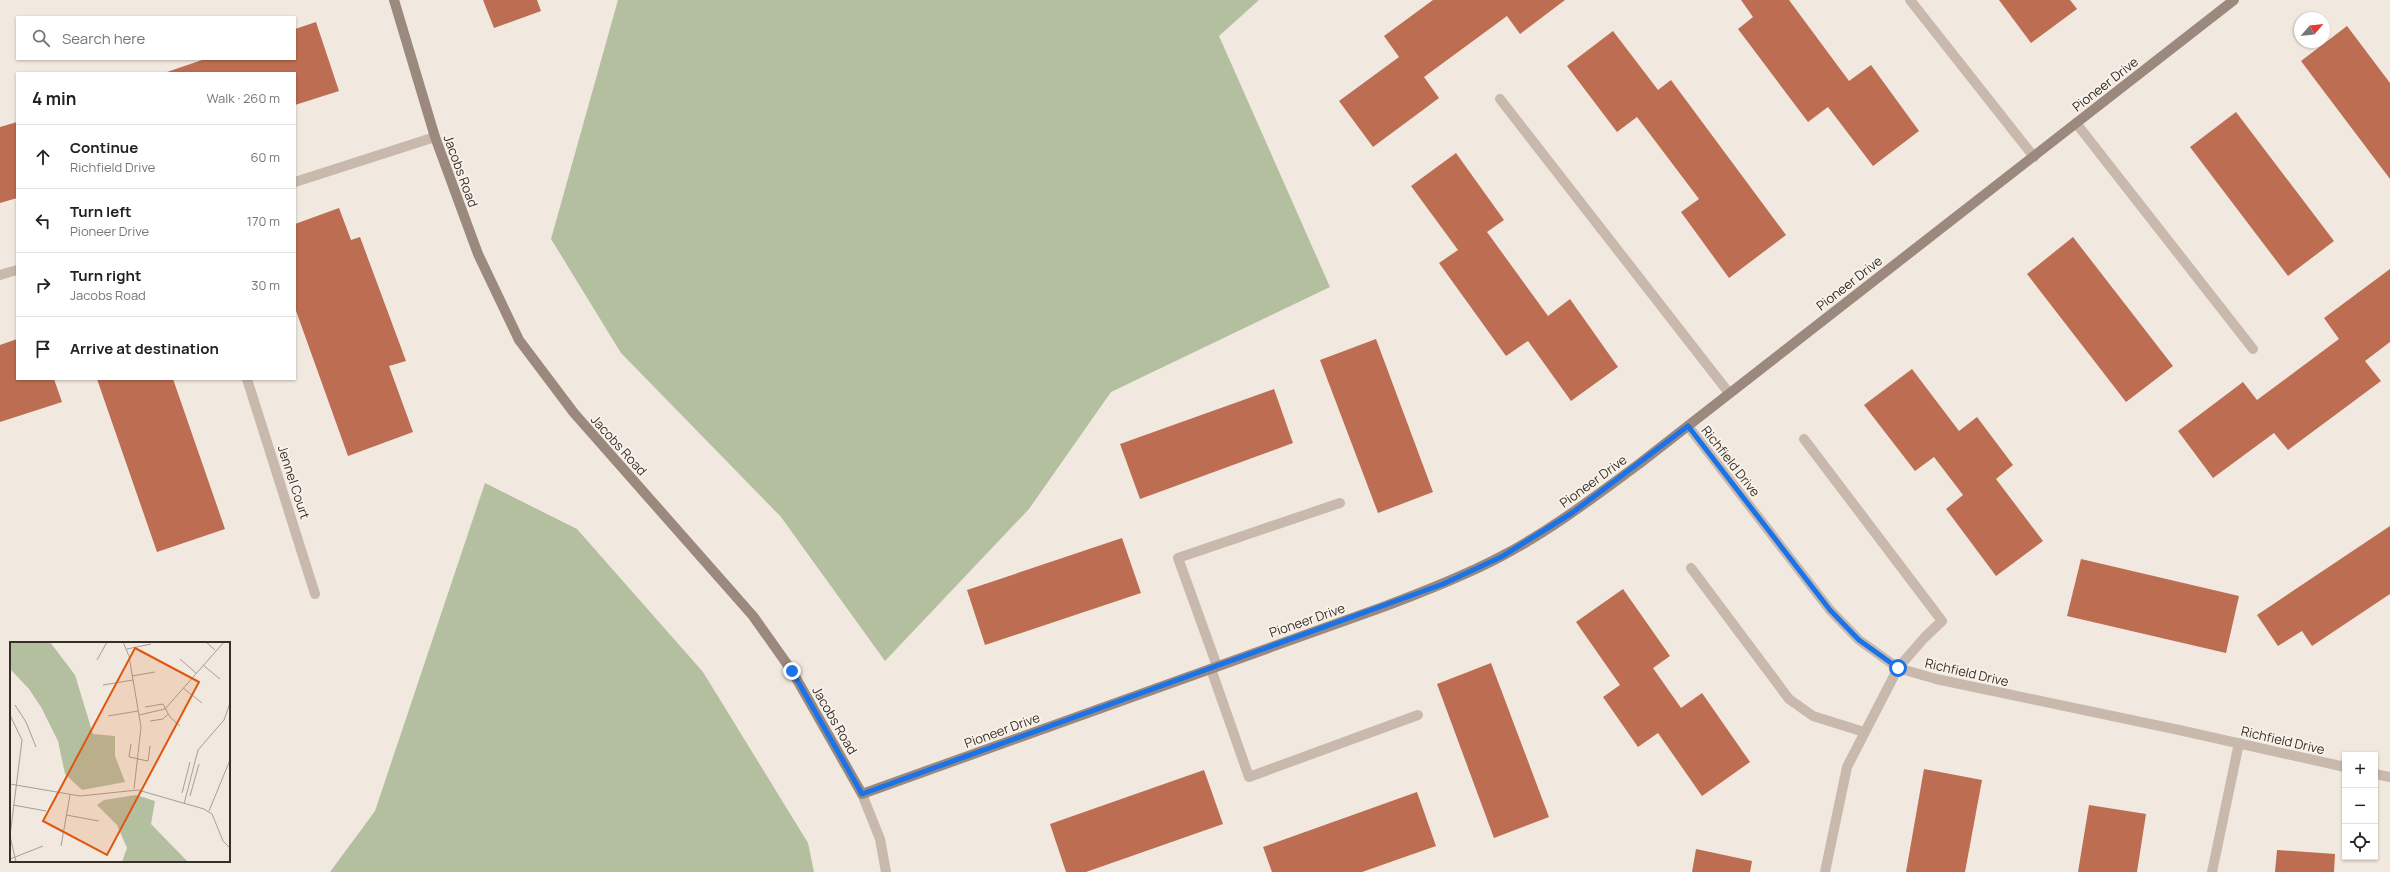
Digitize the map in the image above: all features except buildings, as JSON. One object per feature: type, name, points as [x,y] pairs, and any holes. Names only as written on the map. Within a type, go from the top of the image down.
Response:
[{"type":"street","name":"Jacobs Road","points":[[394,0],[435,138],[478,254],[520,340],[574,413],[753,616],[792,671],[862,794],[880,840],[886,872]]},
{"type":"street","points":[[1910,0],[2034,157]]},
{"type":"street","name":"Pioneer Drive","points":[[862,794],[1443,584],[1501,557],[1572,513],[1688,426],[2234,0]]},
{"type":"street","points":[[1500,99],[1729,393]]},
{"type":"street","points":[[2076,123],[2253,350]]},
{"type":"street","points":[[296,182],[435,138]]},
{"type":"street","points":[[0,275],[16,270]]},
{"type":"street","name":"Jennel Court","points":[[248,380],[315,594]]},
{"type":"street","name":"Richfield Drive","points":[[1688,426],[1830,610],[1859,640],[1898,668],[1936,679],[2342,766]]},
{"type":"street","points":[[1804,439],[1942,621],[1925,637],[1898,668],[1847,766],[1825,872]]},
{"type":"street","points":[[1340,503],[1178,558],[1249,777],[1418,715]]},
{"type":"street","points":[[1691,568],[1789,699],[1813,716],[1864,732]]},
{"type":"street","points":[[2212,872],[2239,743]]},
{"type":"street","points":[[2378,775],[2390,777]]},
{"type":"green space","points":[[618,0],[1259,0],[1219,36],[1330,287],[1111,392],[1029,509],[885,661],[781,517],[621,353],[551,239]]},
{"type":"green space","points":[[485,483],[577,529],[703,672],[808,843],[814,872],[330,872],[375,811]]},
{"type":"route","points":[[792,671],[862,794],[1383,607],[1443,584],[1501,557],[1572,513],[1688,426],[1830,610],[1859,640],[1898,668]]}]
